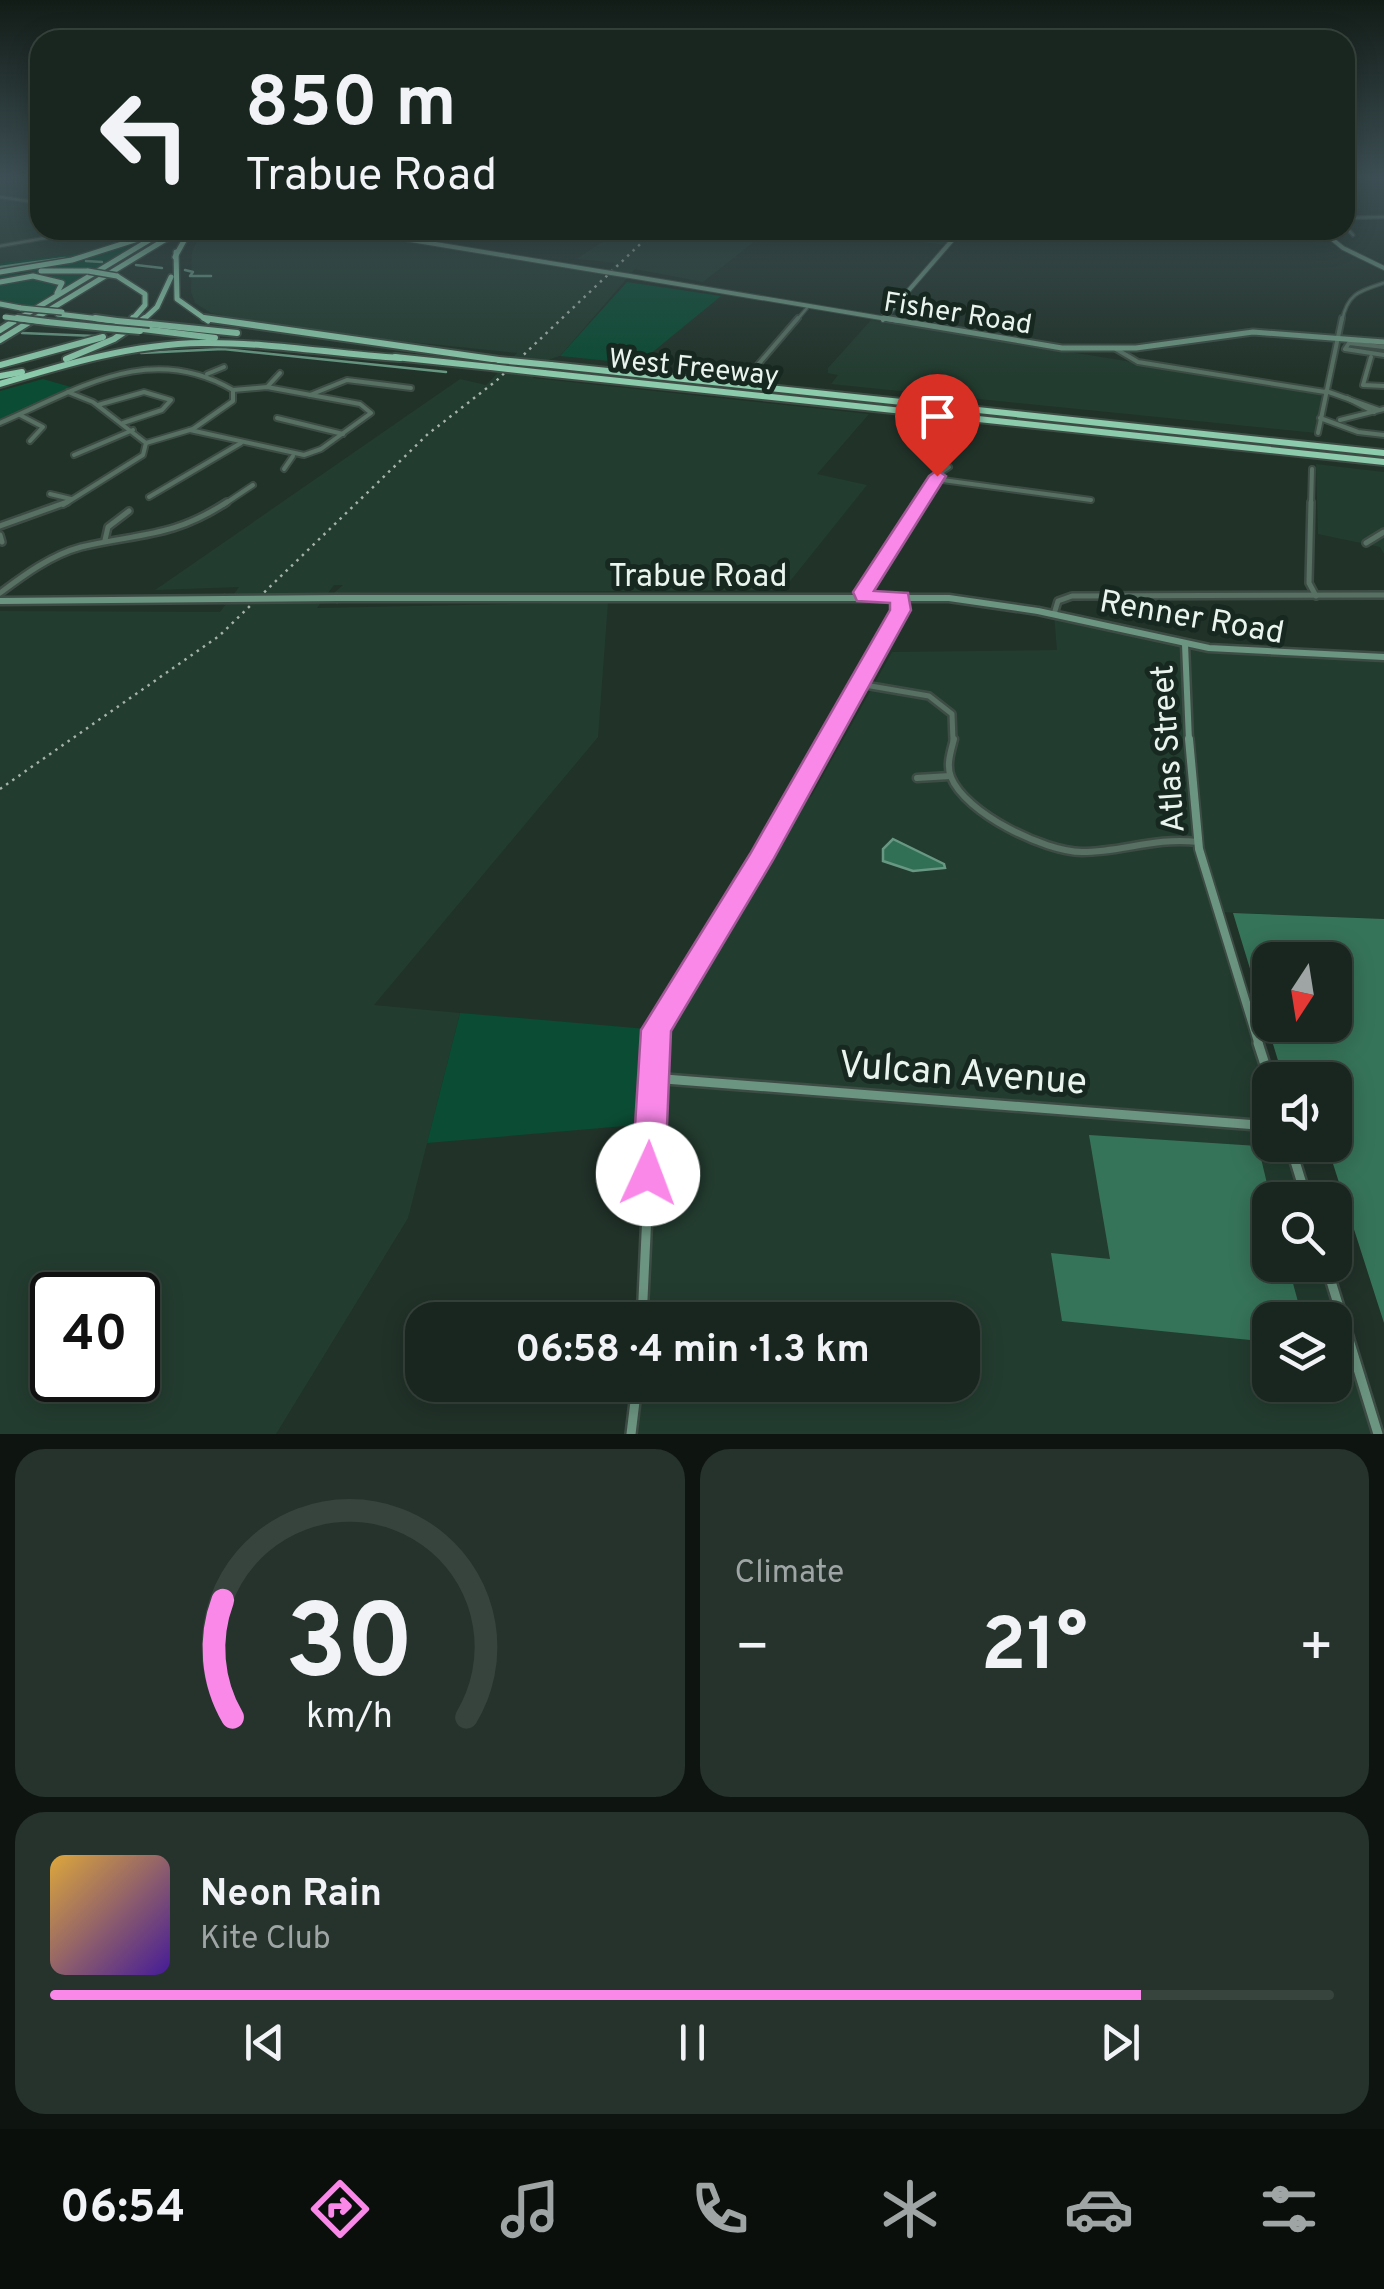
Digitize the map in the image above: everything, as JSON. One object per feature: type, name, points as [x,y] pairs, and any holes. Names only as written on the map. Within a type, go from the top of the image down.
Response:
[{"type":"highway","points":[[0,273],[84,257],[127,243]]},
{"type":"highway","points":[[2,321],[143,243]]},
{"type":"highway","points":[[2,321],[40,305],[144,243]]},
{"type":"highway","points":[[2,321],[156,243]]},
{"type":"highway","points":[[0,376],[67,358],[134,326],[166,294],[182,243]]},
{"type":"highway","points":[[176,252],[176,296],[192,313],[219,324],[499,360]]},
{"type":"highway","points":[[0,273],[88,271],[117,276],[145,294],[145,305],[134,319],[88,343],[0,365]]},
{"type":"highway","points":[[0,282],[33,276],[60,280],[62,288],[40,305]]},
{"type":"highway","name":"West Freeway","points":[[2,321],[19,309],[1384,451]]},
{"type":"highway","points":[[2,321],[48,321]]},
{"type":"highway","name":"West Freeway","points":[[48,321],[823,403]]},
{"type":"highway","points":[[152,323],[344,341]]},
{"type":"highway","points":[[0,384],[93,357],[180,344],[240,344],[400,358]]},
{"type":"highway","points":[[823,403],[1384,463]]},
{"type":"main road","name":"Fisher Road","points":[[428,243],[1054,347],[1116,349],[1233,332],[1384,345]]},
{"type":"main road","points":[[884,320],[950,243]]},
{"type":"main road","points":[[1337,243],[1384,268]]},
{"type":"main road","name":"Trabue Road","points":[[0,597],[864,597],[965,600],[1054,614]]},
{"type":"main road","points":[[643,1302],[652,1078],[660,1021],[760,860],[900,610],[900,598]]},
{"type":"main road","name":"Renner Road","points":[[1054,614],[1185,644],[1275,656],[1384,657]]},
{"type":"main road","name":"Atlas Street","points":[[1185,644],[1198,842],[1265,1062]]},
{"type":"main road","name":"Vulcan Avenue","points":[[652,1078],[1252,1125]]},
{"type":"main road","points":[[1331,1282],[1378,1434]]},
{"type":"main road","points":[[631,1434],[635,1402]]},
{"type":"street","points":[[1318,433],[1349,297],[1384,284]]},
{"type":"street","points":[[750,374],[808,308]]},
{"type":"street","points":[[1384,345],[1349,343],[1345,349],[1384,356]]},
{"type":"street","points":[[1116,349],[1138,362],[1325,392],[1379,410]]},
{"type":"street","points":[[1368,355],[1363,385],[1384,386]]},
{"type":"street","points":[[207,374],[224,367]]},
{"type":"street","points":[[0,423],[68,392],[138,370],[172,368],[207,374],[233,390],[268,387],[368,408],[369,416],[314,453],[293,456],[190,430]]},
{"type":"street","points":[[737,372],[762,375]]},
{"type":"street","points":[[268,387],[280,373]]},
{"type":"street","points":[[310,395],[332,381],[350,377],[411,388]]},
{"type":"street","points":[[0,526],[74,500],[136,462],[146,443],[190,430],[231,404],[233,390]]},
{"type":"street","points":[[98,405],[144,391],[166,395],[171,400],[169,407],[122,423]]},
{"type":"street","points":[[68,392],[98,405],[146,443]]},
{"type":"street","points":[[1320,418],[1337,420],[1379,410]]},
{"type":"street","points":[[20,415],[43,427],[30,441]]},
{"type":"street","points":[[277,418],[343,434]]},
{"type":"street","points":[[1337,420],[1358,432],[1384,435]]},
{"type":"street","points":[[74,455],[132,430]]},
{"type":"street","points":[[149,496],[241,443]]},
{"type":"street","points":[[284,469],[293,456]]},
{"type":"street","points":[[864,597],[872,575],[935,479],[949,468]]},
{"type":"street","points":[[1312,469],[1309,583],[1316,596]]},
{"type":"street","points":[[935,479],[1091,500]]},
{"type":"street","points":[[0,597],[14,580],[58,556],[105,540],[180,530],[254,485]]},
{"type":"street","points":[[50,494],[74,500]]},
{"type":"street","points":[[105,540],[108,527],[128,511]]},
{"type":"street","points":[[1366,543],[1384,532]]},
{"type":"street","points":[[1054,614],[1058,601],[1072,596],[1384,595]]},
{"type":"street","points":[[859,684],[930,697],[951,711],[955,723],[950,776],[965,798],[1052,847],[1085,852],[1158,839],[1198,842]]},
{"type":"street","points":[[916,778],[950,776]]},
{"type":"shaded area","points":[[0,243],[111,243],[83,253],[0,263]]},
{"type":"shaded area","points":[[111,243],[141,243],[95,271],[0,273],[0,263],[83,253]]},
{"type":"shaded area","points":[[196,243],[429,243],[607,272],[616,263],[577,259],[601,243],[753,243],[703,282],[635,269],[560,356],[547,360],[533,378],[869,414],[817,474],[867,485],[783,590],[334,593],[343,585],[334,585],[317,608],[608,602],[598,737],[374,1005],[460,1013],[408,1218],[276,1434],[0,1434],[0,611],[220,612],[239,587],[155,590],[460,379],[486,385],[517,353],[303,331],[211,313],[195,303],[191,292],[192,252]]},
{"type":"shaded area","points":[[90,273],[65,289],[63,280],[39,275],[59,281],[60,287],[32,308],[0,303],[0,275]]},
{"type":"shaded area","points":[[627,282],[721,296],[638,364],[560,356]]},
{"type":"shaded area","points":[[871,320],[1313,391],[1322,396],[1316,433],[831,384],[838,375],[828,373],[828,368]]},
{"type":"shaded area","points":[[43,379],[71,387],[0,420],[0,391]]},
{"type":"shaded area","points":[[1316,464],[1384,472],[1384,554],[1380,547],[1318,534]]},
{"type":"shaded area","points":[[1054,614],[1220,650],[1275,656],[1384,657],[1384,919],[1220,912],[1252,1020],[1252,1042],[1259,1042],[1265,1062],[1252,1062],[1252,1162],[1295,1162],[1301,1182],[1252,1182],[1252,1282],[1331,1282],[1337,1302],[1252,1302],[1252,1402],[1352,1402],[1352,1350],[1376,1429],[1384,1434],[631,1434],[635,1402],[980,1402],[980,1302],[643,1302],[656,1030],[798,792],[811,797],[892,652],[1057,650]]},
{"type":"shaded area","points":[[893,839],[944,864],[945,868],[913,871],[883,861],[883,849]]},
{"type":"shaded area","points":[[1233,913],[1384,919],[1384,1323],[1352,1223],[1352,1182],[1339,1182],[1332,1162],[1352,1162],[1352,1062],[1279,1062],[1272,1042],[1352,1042],[1352,942],[1252,942],[1252,975]]},
{"type":"shaded area","points":[[460,1013],[647,1029],[637,1125],[427,1143]]},
{"type":"shaded area","points":[[1089,1135],[1252,1146],[1252,1162],[1262,1162],[1267,1182],[1252,1182],[1252,1282],[1293,1282],[1298,1302],[1252,1302],[1252,1340],[1062,1321],[1051,1253],[1110,1259]]},
{"type":"waterway","points":[[0,267],[65,258]]},
{"type":"waterway","points":[[86,261],[102,262]]},
{"type":"waterway","points":[[136,265],[162,268]]},
{"type":"waterway","points":[[185,270],[193,272],[190,276],[211,276]]},
{"type":"waterway","points":[[22,333],[95,336]]},
{"type":"waterway","points":[[141,353],[223,349],[446,372]]},
{"type":"railway","points":[[0,789],[219,636],[428,434],[496,381],[641,243]]},
{"type":"route","points":[[648,1174],[656,1030],[760,860],[900,610],[900,598],[864,597],[864,592],[937,476]]}]
